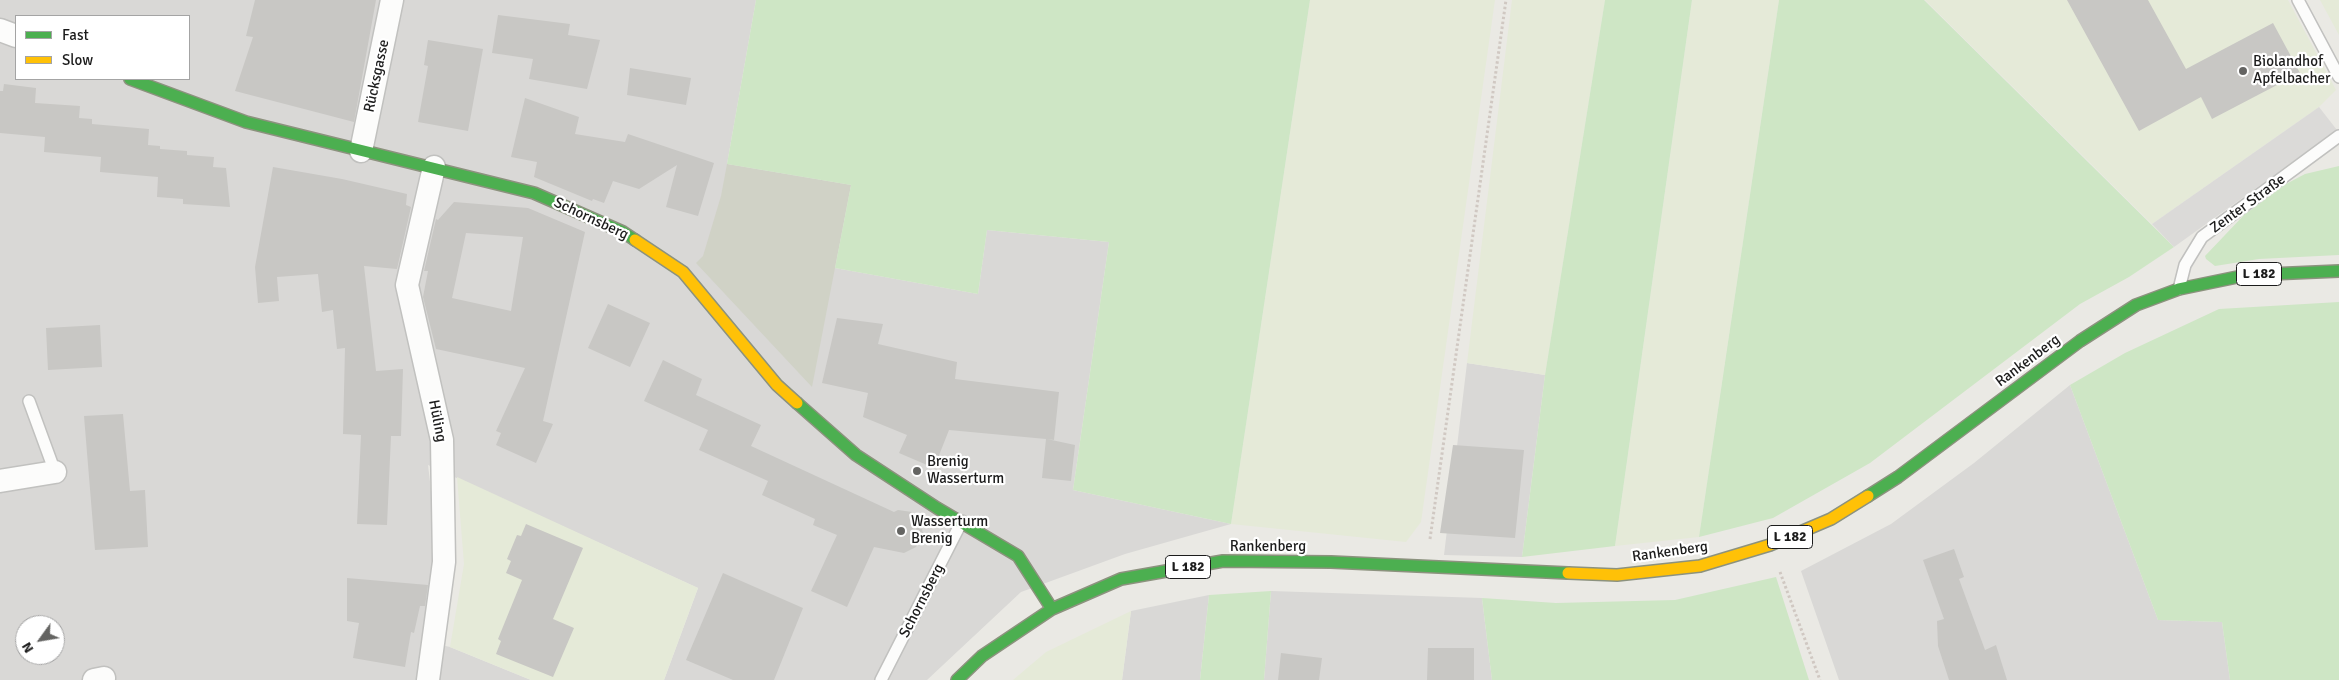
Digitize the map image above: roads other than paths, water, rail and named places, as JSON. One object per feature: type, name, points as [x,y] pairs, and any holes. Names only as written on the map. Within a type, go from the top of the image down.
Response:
[{"type":"main road","name":"Schornsberg","points":[[133,80],[246,122],[534,193],[623,232],[683,272],[777,385],[856,455],[937,508],[962,521],[1018,556],[1052,609]]},
{"type":"main road","name":"Rankenberg","points":[[957,680],[982,656],[1052,609],[1121,579],[1223,561],[1331,562],[1426,568],[1617,575],[1700,566],[1770,545],[1831,520],[1898,477],[2080,341],[2136,305],[2179,289],[2247,275],[2339,271]]},
{"type":"street","name":"Rücksgasse","points":[[361,151],[392,0]]},
{"type":"street","points":[[0,30],[15,36]]},
{"type":"street","name":"Hüling","points":[[428,680],[444,562],[442,440],[407,285],[434,168]]},
{"type":"street","points":[[0,481],[55,472]]},
{"type":"lane","points":[[2298,0],[2339,77]]},
{"type":"lane","name":"Zenter Straße","points":[[2179,289],[2184,265],[2202,237],[2339,136]]},
{"type":"lane","points":[[29,401],[55,472]]},
{"type":"lane","name":"Schornsberg","points":[[881,680],[962,521]]},
{"type":"place","name":"Biolandhof Apfelbacher","points":[[2243,71]]},
{"type":"place","name":"Brenig Wasserturm","points":[[917,471]]},
{"type":"place","name":"Wasserturm Brenig","points":[[901,531]]}]
